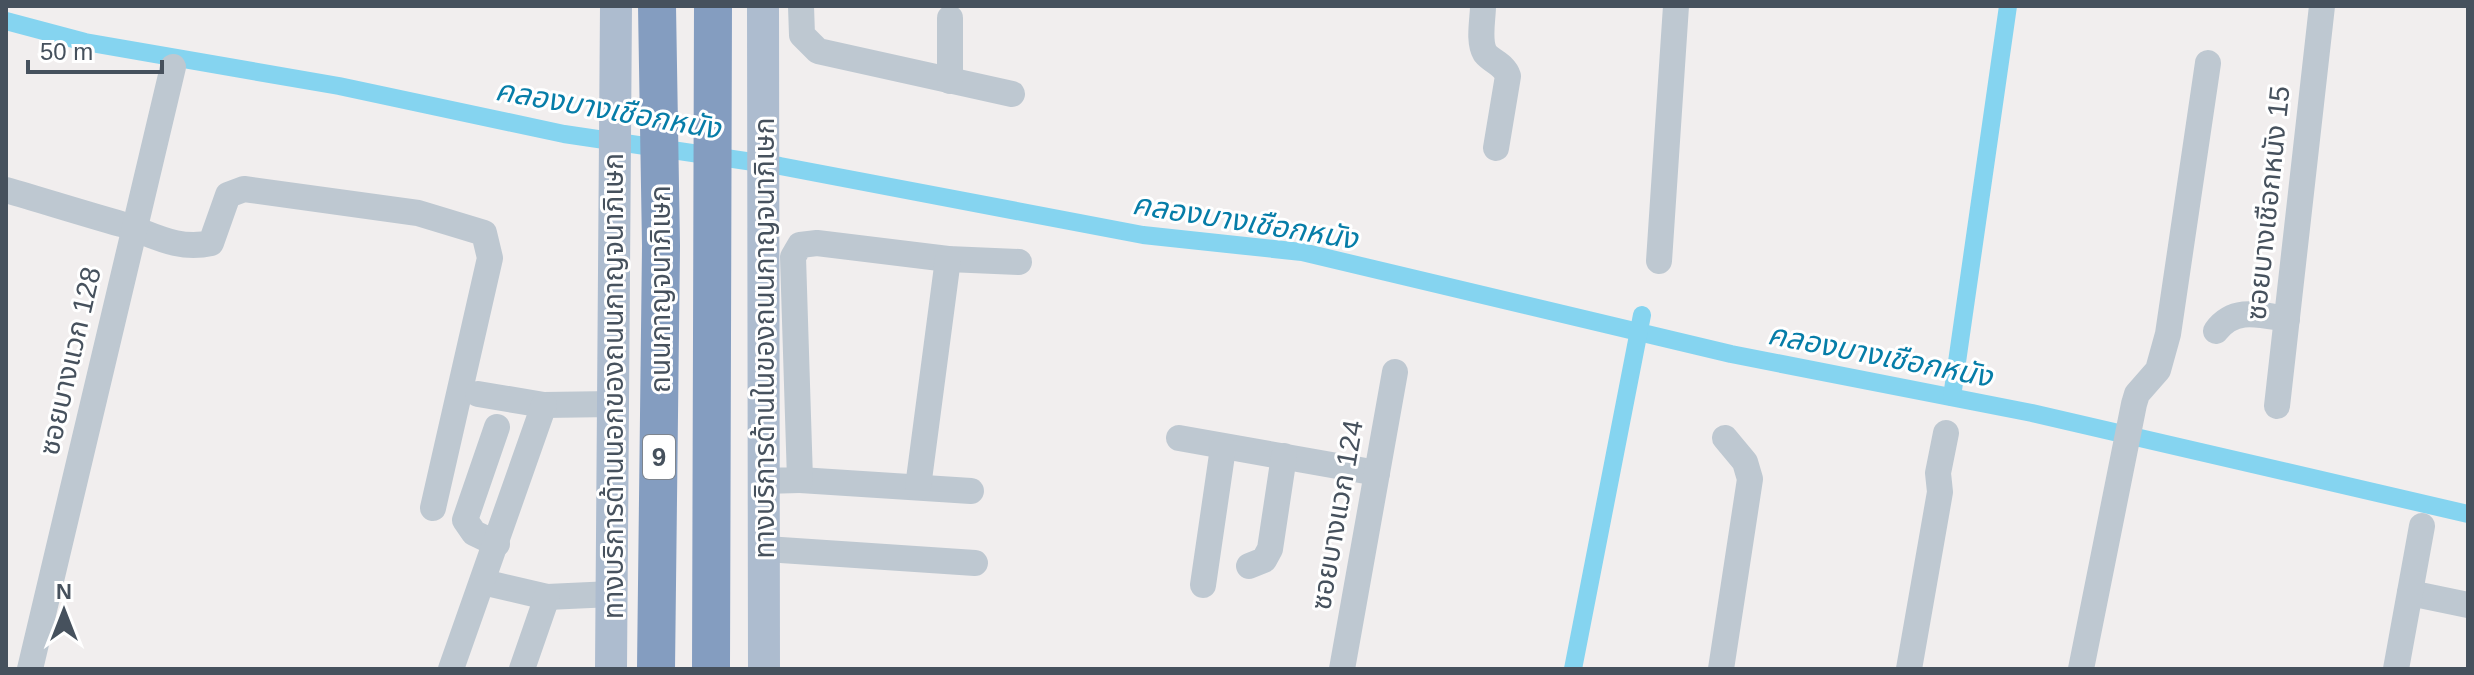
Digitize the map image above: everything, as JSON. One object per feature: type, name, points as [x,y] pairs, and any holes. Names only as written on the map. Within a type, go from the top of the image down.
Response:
[{"type":"highway","name":"ถนนกาญจนาภิเษก","points":[[656,669],[661,246],[657,8]]},
{"type":"highway","name":"ถนนกาญจนาภิเษก","points":[[711,669],[713,12]]},
{"type":"main road","name":"ทางบริการด้านนอกของถนนกาญจนาภิเษก","points":[[611,669],[616,6]]},
{"type":"main road","name":"ทางบริการด้านในของถนนกาญจนาภิเษก","points":[[763,18],[764,669]]},
{"type":"street","points":[[801,6],[802,35],[818,51],[1012,94]]},
{"type":"street","points":[[1483,6],[1482,45],[1486,55],[1506,69],[1508,76],[1496,148]]},
{"type":"street","points":[[1659,261],[1676,6]]},
{"type":"street","name":"ซอยบางเชือกหนัง 15","points":[[2277,406],[2322,6]]},
{"type":"street","points":[[950,18],[950,81]]},
{"type":"street","points":[[2081,669],[2131,414],[2137,394],[2158,370],[2165,347],[2208,63]]},
{"type":"street","name":"ซอยบางแวก 128","points":[[30,669],[132,228],[173,67]]},
{"type":"street","points":[[6,190],[132,228],[168,243],[211,243],[228,195],[244,189],[418,213],[484,233],[490,258],[433,508]]},
{"type":"street","points":[[800,480],[793,257],[800,245],[817,243],[948,259],[1019,262]]},
{"type":"street","points":[[918,487],[948,259]]},
{"type":"street","points":[[2216,331],[2224,320],[2244,313],[2287,319]]},
{"type":"street","name":"ซอยบางแวก 124","points":[[1342,669],[1395,372]]},
{"type":"street","points":[[478,394],[544,405],[613,404]]},
{"type":"street","points":[[451,669],[544,405]]},
{"type":"street","points":[[497,427],[465,520],[474,533],[497,544]]},
{"type":"street","points":[[1909,669],[1940,492],[1938,473],[1946,433]]},
{"type":"street","points":[[1179,438],[1377,473]]},
{"type":"street","points":[[1721,669],[1750,479],[1745,462],[1725,438]]},
{"type":"street","points":[[1203,585],[1223,448]]},
{"type":"street","points":[[1249,566],[1264,560],[1270,549],[1284,456]]},
{"type":"street","points":[[763,481],[800,480],[971,491]]},
{"type":"street","points":[[2396,669],[2422,526]]},
{"type":"street","points":[[766,549],[975,563]]},
{"type":"street","points":[[483,582],[547,597],[612,594]]},
{"type":"street","points":[[2410,593],[2468,605]]},
{"type":"street","points":[[522,669],[547,597]]},
{"type":"waterway","points":[[1952,397],[2008,6]]},
{"type":"waterway","name":"คลองบางเชือกหนัง","points":[[6,21],[85,42],[339,86],[564,134],[780,166],[1143,235],[1302,252],[1731,354],[2032,413],[2468,514]]},
{"type":"waterway","points":[[1573,669],[1642,315]]}]
